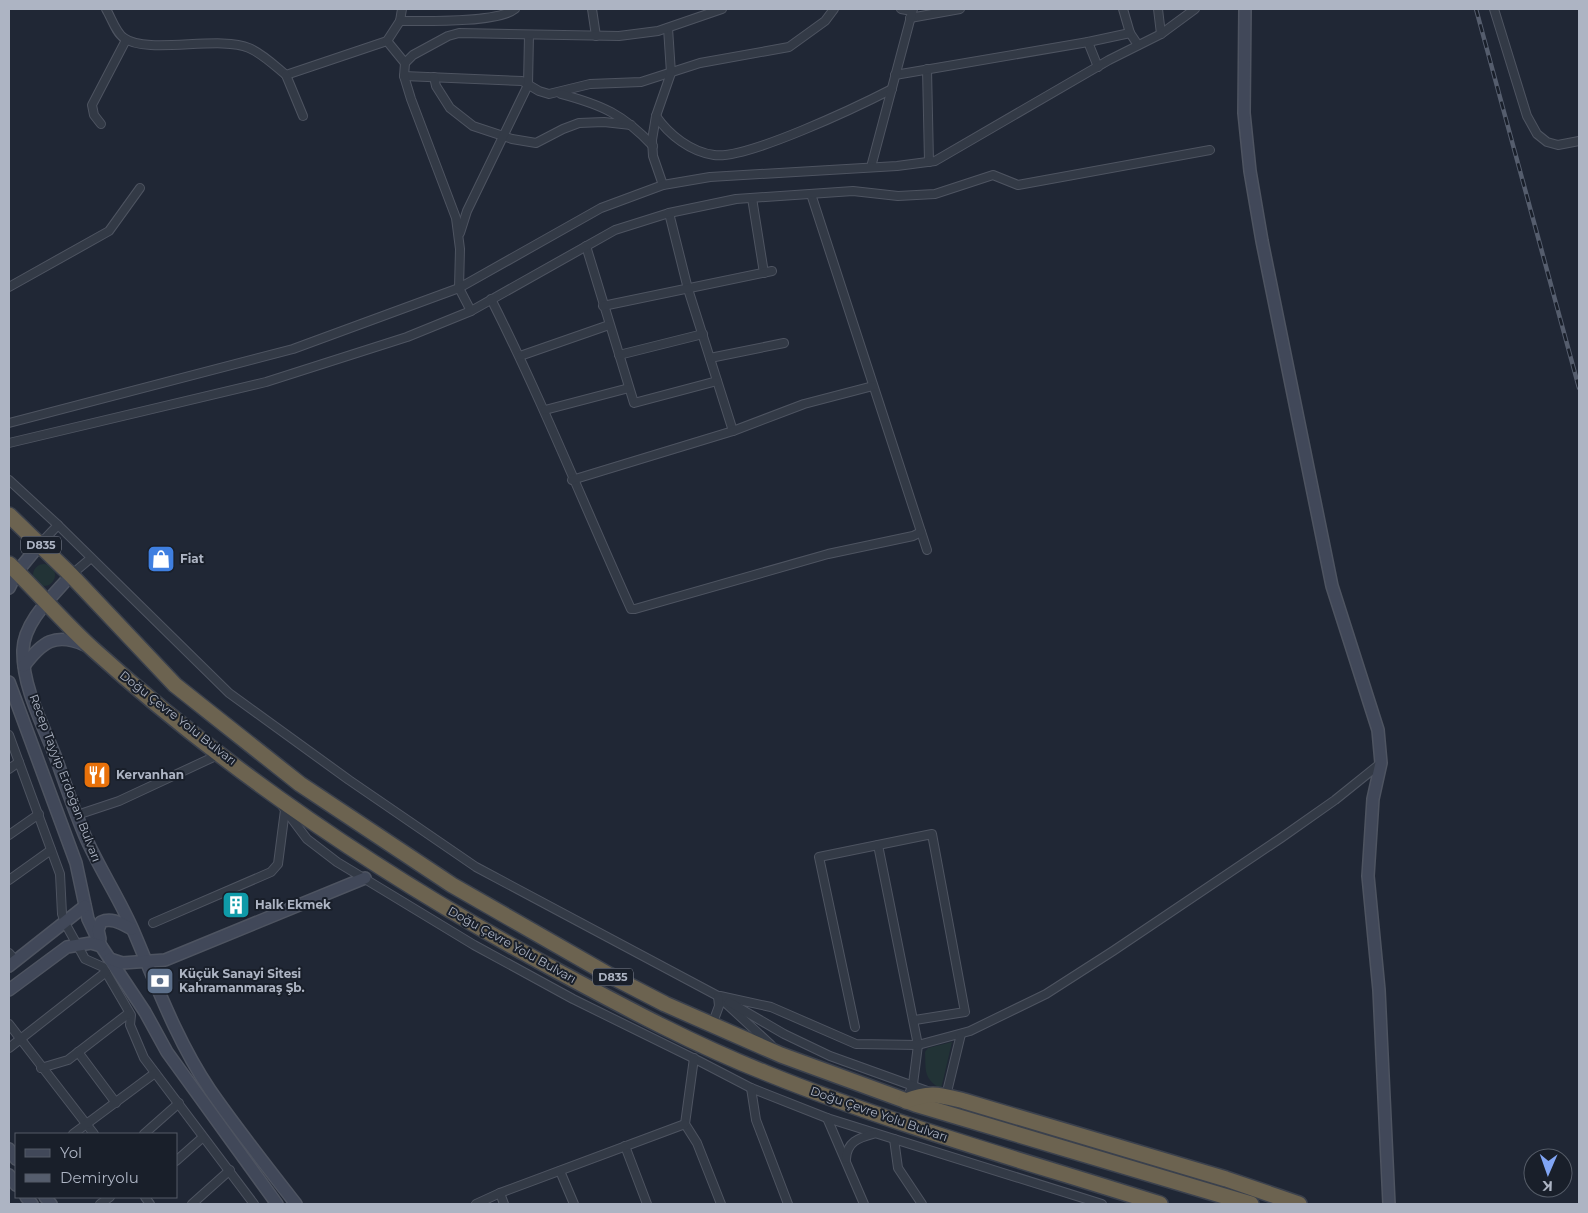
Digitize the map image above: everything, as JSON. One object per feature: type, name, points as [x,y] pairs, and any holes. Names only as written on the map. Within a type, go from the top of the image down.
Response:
[{"type":"highway","name":"D835","points":[[9,515],[71,575]]},
{"type":"highway","name":"D835","points":[[13,568],[47,603]]},
{"type":"highway","name":"Doğu Çevre Yolu Bulvarı","points":[[71,575],[175,685],[300,784],[452,885],[610,975],[666,1004],[781,1055],[906,1101],[1251,1204]]},
{"type":"highway","name":"Doğu Çevre Yolu Bulvarı","points":[[47,603],[91,648],[139,689],[271,791],[405,882],[500,940],[643,1016],[716,1052],[850,1106],[1160,1204]]},
{"type":"highway","points":[[906,1101],[923,1094],[940,1095],[1226,1179],[1299,1204]]},
{"type":"main road","points":[[1245,9],[1244,113],[1250,171],[1262,241],[1332,586],[1378,730],[1381,763],[1373,799],[1368,876],[1379,990],[1389,1204]]},
{"type":"main road","points":[[9,588],[13,568],[40,544]]},
{"type":"main road","name":"Recep Tayyip Erdoğan Bulvarı","points":[[71,575],[47,603],[25,639],[23,649],[24,666],[31,691],[77,815],[132,929],[144,961],[173,1024],[209,1089],[296,1204]]},
{"type":"main road","points":[[24,666],[38,648],[55,640],[72,640],[91,648]]},
{"type":"main road","name":"Recep Tayyip Erdoğan Bulvarı","points":[[9,682],[76,863],[88,919],[102,946],[145,1012],[167,1052],[278,1204]]},
{"type":"main road","points":[[110,958],[122,963],[156,962],[173,957],[364,878]]},
{"type":"main road","points":[[11,960],[65,923],[85,906]]},
{"type":"main road","points":[[9,990],[67,947],[91,943],[102,946],[98,930],[101,922],[111,919],[132,929]]},
{"type":"street","points":[[106,9],[122,38],[126,40],[156,44],[227,44],[248,48],[266,58],[286,75],[303,116]]},
{"type":"street","points":[[286,75],[387,41],[400,22],[402,9]]},
{"type":"street","points":[[400,22],[504,16],[515,9]]},
{"type":"street","points":[[592,9],[596,36]]},
{"type":"street","points":[[471,310],[459,288],[459,236],[456,218],[411,99],[404,76],[405,63],[412,55],[448,36],[459,33],[529,36],[619,36],[668,28],[722,9]]},
{"type":"street","points":[[901,9],[912,13],[960,9]]},
{"type":"street","points":[[1123,9],[1130,33],[1138,45]]},
{"type":"street","points":[[1158,9],[1161,34]]},
{"type":"street","points":[[9,423],[293,349],[459,288],[601,208],[663,185],[710,177],[929,162],[1098,67],[1161,34],[1195,9]]},
{"type":"street","points":[[1494,9],[1527,116],[1537,134],[1548,142],[1558,145],[1579,141]]},
{"type":"street","points":[[559,93],[590,84],[641,82],[700,64],[789,47],[825,21],[831,10]]},
{"type":"street","points":[[871,167],[912,13]]},
{"type":"street","points":[[663,185],[653,156],[652,146],[656,116],[671,73],[668,28]]},
{"type":"street","points":[[895,74],[1088,42],[1130,33]]},
{"type":"street","points":[[459,236],[468,211],[528,85],[529,36]]},
{"type":"street","points":[[101,124],[94,115],[92,105],[126,40]]},
{"type":"street","points":[[387,41],[405,63]]},
{"type":"street","points":[[1088,42],[1098,67]]},
{"type":"street","points":[[927,69],[929,162]]},
{"type":"street","points":[[404,76],[522,82],[539,91],[559,93],[597,103],[619,115],[652,146]]},
{"type":"street","points":[[434,77],[436,86],[450,108],[473,126],[504,136],[536,143],[579,123],[604,122],[632,126]]},
{"type":"street","points":[[656,116],[666,131],[690,147],[714,155],[728,156],[766,145],[892,89]]},
{"type":"street","points":[[9,443],[266,382],[407,337],[471,310],[615,230],[669,213],[752,198],[853,191],[898,196],[935,194],[993,175],[1018,185],[1210,150]]},
{"type":"street","points":[[9,287],[109,231],[140,188]]},
{"type":"street","points":[[811,194],[927,550]]},
{"type":"street","points":[[603,306],[768,272],[752,198]]},
{"type":"street","points":[[669,213],[688,289],[733,431]]},
{"type":"street","points":[[586,246],[634,403],[718,381]]},
{"type":"street","points":[[491,299],[545,410],[572,480],[631,609],[635,610],[828,554],[913,536],[921,532]]},
{"type":"street","points":[[520,356],[609,325]]},
{"type":"street","points":[[618,355],[703,334]]},
{"type":"street","points":[[710,358],[784,343]]},
{"type":"street","points":[[572,480],[733,431],[804,404],[873,386]]},
{"type":"street","points":[[545,410],[629,388]]},
{"type":"street","points":[[9,480],[91,558]]},
{"type":"street","points":[[40,544],[58,525]]},
{"type":"street","name":"Recep Tayyip Erdoğan Bulvarı","points":[[71,575],[91,558]]},
{"type":"street","name":"Doğu Çevre Yolu Bulvarı","points":[[91,558],[221,686],[349,780],[476,867],[718,996],[781,1055]]},
{"type":"street","points":[[9,735],[60,874],[62,914],[65,923],[85,959],[103,967],[106,972],[129,1013],[130,1025],[144,1058],[179,1103],[202,1138],[230,1170],[251,1201],[242,1204]]},
{"type":"street","points":[[77,815],[119,801],[221,753]]},
{"type":"street","points":[[9,769],[19,762]]},
{"type":"street","points":[[718,996],[772,1007],[856,1044],[918,1046],[961,1034],[1037,998],[1063,983],[1281,838],[1335,800],[1381,763]]},
{"type":"street","points":[[271,791],[307,839],[337,862],[474,945],[556,990],[694,1058],[750,1088],[827,1118],[875,1134],[1102,1204]]},
{"type":"street","points":[[153,923],[271,872],[278,864],[285,810]]},
{"type":"street","points":[[9,835],[39,814]]},
{"type":"street","points":[[855,1028],[820,857],[932,834],[965,1012],[914,1020]]},
{"type":"street","points":[[878,845],[918,1046],[912,1084],[906,1101]]},
{"type":"street","points":[[9,880],[50,850]]},
{"type":"street","points":[[9,1048],[106,972]]},
{"type":"street","points":[[718,996],[784,1034],[830,1056],[940,1095],[961,1034]]},
{"type":"street","points":[[712,1025],[719,1006],[718,996]]},
{"type":"street","points":[[41,1068],[68,1060],[129,1013]]},
{"type":"street","points":[[9,1024],[41,1068],[93,1133]]},
{"type":"street","points":[[78,1052],[116,1103]]},
{"type":"street","points":[[694,1058],[684,1124],[697,1143],[721,1204]]},
{"type":"street","points":[[73,1133],[155,1073]]},
{"type":"street","points":[[750,1088],[756,1120],[788,1204]]},
{"type":"street","points":[[145,1133],[179,1103]]},
{"type":"street","points":[[827,1118],[864,1204]]},
{"type":"street","points":[[476,1204],[500,1193],[684,1124]]},
{"type":"street","points":[[846,1160],[847,1149],[852,1142],[860,1137],[875,1134]]},
{"type":"street","points":[[178,1159],[202,1138]]},
{"type":"street","points":[[894,1139],[898,1168],[922,1204]]},
{"type":"street","points":[[626,1146],[647,1204]]},
{"type":"street","points":[[192,1204],[230,1170]]},
{"type":"street","points":[[560,1170],[574,1204]]},
{"type":"street","points":[[500,1193],[504,1204]]},
{"type":"shaded area","points":[[44,564],[52,567],[55,575],[52,583],[44,586],[36,583],[33,575],[36,567]]},
{"type":"shaded area","points":[[952,1042],[941,1089],[928,1077],[925,1052],[928,1048]]},
{"type":"railway","points":[[1476,9],[1579,388]]},
{"type":"place","name":"Fiat","points":[[161,559]]},
{"type":"place","name":"Kervanhan","points":[[97,775]]},
{"type":"place","name":"Halk Ekmek","points":[[236,905]]},
{"type":"place","name":"Küçük Sanayi Sitesi Kahramanmaraş Şb.","points":[[160,981]]}]
